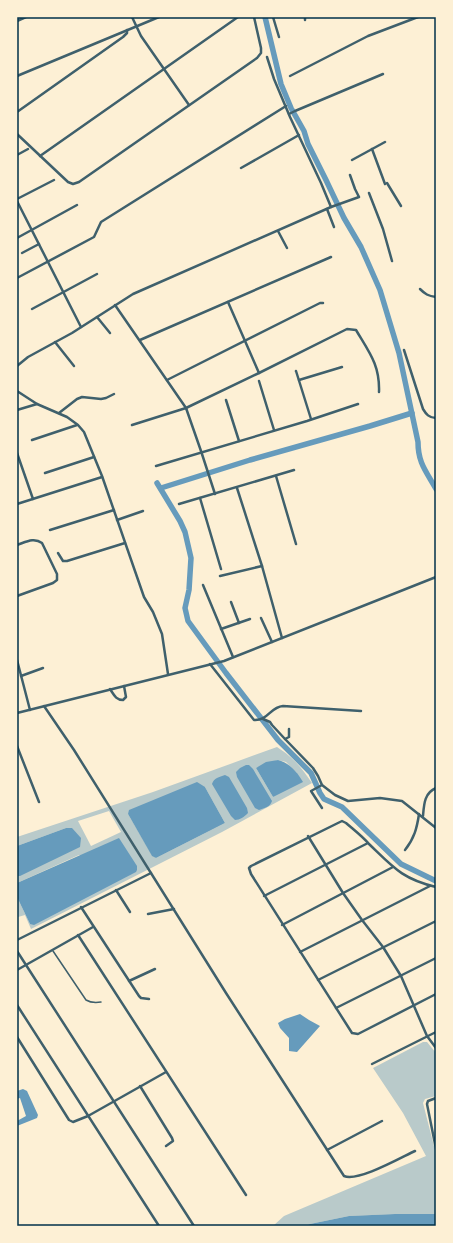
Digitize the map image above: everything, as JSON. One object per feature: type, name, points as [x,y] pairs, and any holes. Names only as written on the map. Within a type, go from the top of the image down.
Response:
[{"type":"street","points":[[17,21],[26,17]]},
{"type":"street","points":[[132,17],[141,36],[189,105]]},
{"type":"street","points":[[17,76],[159,17]]},
{"type":"street","points":[[40,156],[238,17]]},
{"type":"street","points":[[17,134],[68,182],[73,184],[85,178],[259,56],[260,48],[254,17]]},
{"type":"street","points":[[273,17],[279,37]]},
{"type":"street","points":[[290,76],[368,36],[418,17]]},
{"type":"street","points":[[17,112],[124,37],[127,30]]},
{"type":"street","points":[[267,57],[274,79],[322,183],[331,207]]},
{"type":"street","points":[[290,114],[384,74]]},
{"type":"street","points":[[17,278],[94,237],[101,222],[286,106]]},
{"type":"street","points":[[241,168],[299,135]]},
{"type":"street","points":[[352,160],[385,142]]},
{"type":"street","points":[[17,155],[28,148]]},
{"type":"street","points":[[372,149],[386,183],[401,206]]},
{"type":"street","points":[[17,366],[28,357],[81,327],[133,294],[335,205],[359,197],[350,175]]},
{"type":"street","points":[[54,180],[17,200],[81,327]]},
{"type":"street","points":[[369,193],[392,262]]},
{"type":"street","points":[[17,238],[77,205]]},
{"type":"street","points":[[327,209],[334,227]]},
{"type":"street","points":[[278,231],[287,248]]},
{"type":"street","points":[[22,253],[39,244]]},
{"type":"street","points":[[140,340],[331,257]]},
{"type":"street","points":[[32,309],[97,274]]},
{"type":"street","points":[[420,289],[425,294],[436,297]]},
{"type":"street","points":[[228,302],[260,373]]},
{"type":"street","points":[[167,380],[245,340],[320,303],[323,303]]},
{"type":"street","points":[[115,305],[186,408],[215,494]]},
{"type":"street","points":[[97,317],[110,333]]},
{"type":"street","points":[[132,425],[186,408],[260,373],[347,328],[356,330],[374,362],[380,380],[379,392]]},
{"type":"street","points":[[55,342],[74,366]]},
{"type":"street","points":[[404,350],[423,409],[430,417],[436,418]]},
{"type":"street","points":[[299,380],[342,367]]},
{"type":"street","points":[[296,371],[311,419]]},
{"type":"street","points":[[259,381],[274,430]]},
{"type":"street","points":[[17,391],[37,404],[67,417],[78,425],[87,438],[102,476],[144,597],[153,612],[162,634],[168,674]]},
{"type":"street","points":[[59,414],[77,399],[82,397],[101,399],[114,394]]},
{"type":"street","points":[[226,400],[239,441]]},
{"type":"street","points":[[17,410],[37,404]]},
{"type":"street","points":[[156,466],[358,404]]},
{"type":"street","points":[[32,440],[78,425]]},
{"type":"street","points":[[17,453],[33,499]]},
{"type":"street","points":[[45,473],[94,457]]},
{"type":"street","points":[[179,504],[294,470]]},
{"type":"street","points":[[17,504],[102,476]]},
{"type":"street","points":[[276,476],[296,544]]},
{"type":"street","points":[[237,488],[262,566],[282,638]]},
{"type":"street","points":[[200,498],[221,569]]},
{"type":"street","points":[[50,530],[114,510]]},
{"type":"street","points":[[117,520],[143,511]]},
{"type":"street","points":[[17,545],[32,540],[38,540],[42,543],[57,574],[57,580],[53,583],[17,596]]},
{"type":"street","points":[[58,553],[63,561],[67,561],[124,543]]},
{"type":"street","points":[[220,576],[262,566]]},
{"type":"street","points":[[17,713],[224,661],[436,576]]},
{"type":"street","points":[[202,585],[233,657]]},
{"type":"street","points":[[231,602],[239,623]]},
{"type":"street","points":[[261,618],[272,642]]},
{"type":"street","points":[[221,629],[250,619]]},
{"type":"street","points":[[17,660],[30,710]]},
{"type":"street","points":[[210,664],[254,720],[270,722],[313,768],[322,785],[335,795],[348,801],[393,798],[402,801],[423,816],[436,828]]},
{"type":"street","points":[[21,676],[43,668]]},
{"type":"street","points":[[110,689],[117,699],[123,700],[126,697],[124,686]]},
{"type":"street","points":[[44,706],[74,750],[226,993],[344,1176],[352,1177],[363,1175],[415,1151]]},
{"type":"street","points":[[263,720],[276,708],[283,706],[361,711]]},
{"type":"street","points":[[285,739],[289,737],[289,729]]},
{"type":"street","points":[[17,746],[39,802]]},
{"type":"street","points":[[322,785],[311,791],[322,808]]},
{"type":"street","points":[[423,816],[428,793],[436,788]]},
{"type":"street","points":[[405,850],[411,843],[416,833],[419,814]]},
{"type":"street","points":[[436,887],[411,879],[393,867],[346,822],[342,821],[308,836],[249,867],[249,871],[264,896],[352,1033],[358,1034],[436,994]]},
{"type":"street","points":[[308,836],[343,893],[384,947],[401,976],[426,1036],[436,1048]]},
{"type":"street","points":[[264,896],[368,843]]},
{"type":"street","points":[[282,925],[393,867]]},
{"type":"street","points":[[17,940],[151,873]]},
{"type":"street","points":[[300,952],[431,886]]},
{"type":"street","points":[[116,890],[130,912]]},
{"type":"street","points":[[81,907],[141,998],[150,999]]},
{"type":"street","points":[[148,914],[174,909]]},
{"type":"street","points":[[318,980],[436,921]]},
{"type":"street","points":[[17,970],[93,927]]},
{"type":"street","points":[[78,935],[246,1195]]},
{"type":"street","points":[[17,951],[194,1226]]},
{"type":"street","points":[[336,1008],[436,958]]},
{"type":"street","points":[[129,981],[155,969]]},
{"type":"street","points":[[17,1006],[159,1226]]},
{"type":"street","points":[[372,1064],[436,1032]]},
{"type":"street","points":[[17,1038],[70,1120],[73,1122],[88,1116],[166,1072]]},
{"type":"street","points":[[140,1086],[172,1138],[173,1141],[166,1146]]},
{"type":"street","points":[[436,1098],[428,1100],[426,1104],[436,1149]]},
{"type":"street","points":[[328,1150],[382,1121]]},
{"type":"lane","points":[[52,949],[86,1000],[89,1003],[100,1002]]},
{"type":"shaded area","points":[[277,747],[297,763],[312,783],[222,832],[31,929],[25,915],[18,917],[17,897],[30,924],[137,870],[79,855],[17,883],[17,876],[20,875],[72,828],[66,828],[17,846],[17,837],[153,792]],"holes":[[[278,760],[286,762],[297,773],[273,797],[256,768]],[[205,787],[225,823],[156,858],[152,855],[128,814]],[[109,811],[121,832],[91,846],[78,821]]]},
{"type":"shaded area","points":[[423,1042],[427,1042],[436,1053],[436,1096],[425,1099],[423,1103],[436,1154],[436,1214],[349,1216],[305,1226],[273,1226],[284,1216],[426,1156],[403,1113],[373,1068]]},
{"type":"water","points":[[278,760],[293,768],[303,782],[273,797],[256,768],[266,762]]},
{"type":"water","points":[[246,765],[249,765],[253,769],[272,801],[269,806],[265,808],[259,810],[255,808],[237,777],[236,772]]},
{"type":"water","points":[[225,775],[229,777],[247,808],[248,813],[239,819],[235,820],[231,816],[212,784],[215,779]]},
{"type":"water","points":[[197,782],[205,787],[225,823],[156,858],[152,856],[128,814],[129,810]]},
{"type":"water","points":[[66,828],[72,828],[81,838],[80,847],[20,876],[17,876],[17,846]]},
{"type":"water","points":[[119,838],[137,866],[136,872],[34,925],[30,924],[17,897],[17,883]]},
{"type":"water","points":[[300,1014],[320,1026],[297,1052],[289,1051],[289,1038],[280,1028],[278,1023]]},
{"type":"water","points":[[23,1089],[27,1091],[38,1115],[37,1118],[17,1126],[17,1121],[26,1116],[20,1098],[17,1099],[17,1091]]},
{"type":"water","points":[[436,1214],[436,1226],[305,1226],[349,1216]]},
{"type":"waterway","points":[[265,17],[281,84],[291,108],[304,131],[308,144],[344,218],[361,247],[380,290],[399,353],[418,442],[419,456],[423,467],[436,489]]},
{"type":"waterway","points":[[161,488],[250,460],[412,413]]},
{"type":"waterway","points":[[157,483],[185,532],[191,558],[189,590],[185,608],[188,621],[278,740],[311,773],[324,799],[342,807],[401,864],[436,881]]}]
